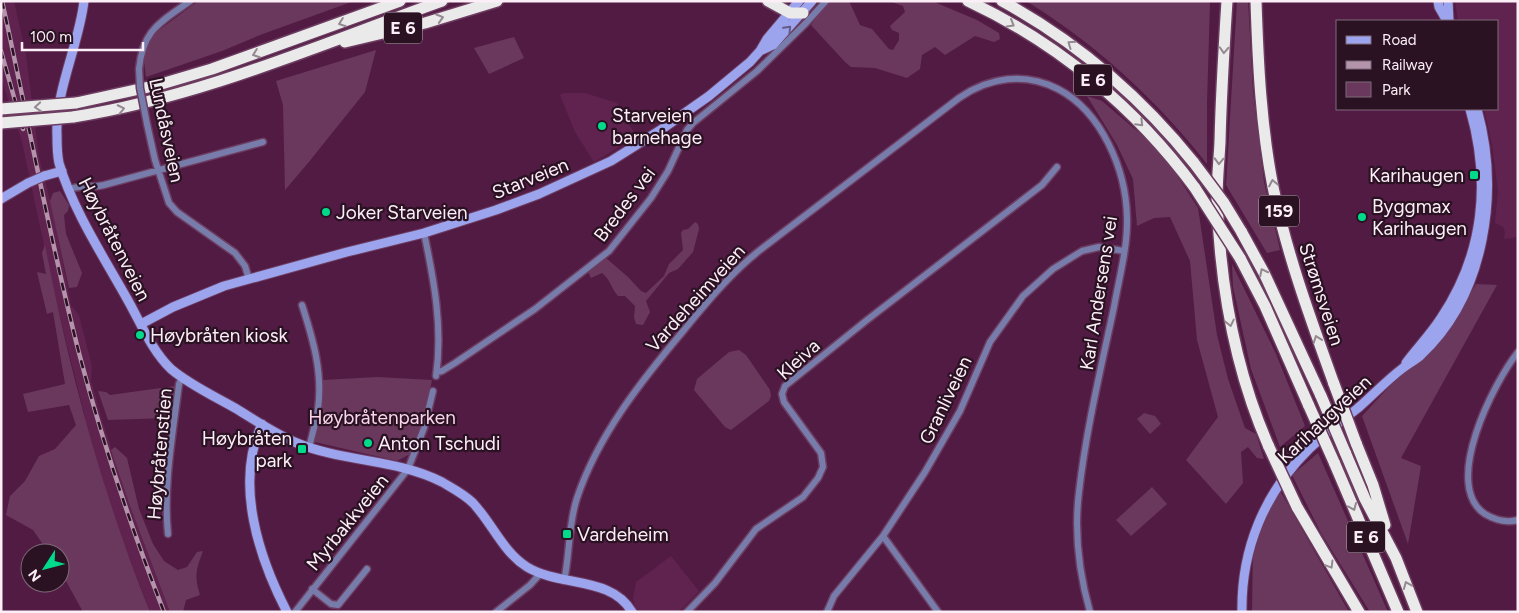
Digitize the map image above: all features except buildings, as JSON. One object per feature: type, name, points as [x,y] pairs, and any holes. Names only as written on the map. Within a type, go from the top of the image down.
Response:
[{"type":"highway","name":"E 6","points":[[1,109],[76,103],[135,91],[198,73],[383,8],[398,1]]},
{"type":"highway","name":"E 6","points":[[1,123],[73,117],[118,109],[179,94],[442,1]]},
{"type":"highway","name":"E 6","points":[[307,50],[425,23],[497,1]]},
{"type":"highway","points":[[768,1],[790,12],[803,13]]},
{"type":"highway","name":"E 6","points":[[968,1],[1010,22],[1045,44],[1102,87],[1148,131],[1195,188],[1240,258],[1265,306],[1398,612]]},
{"type":"highway","name":"E 6","points":[[1002,1],[1074,46],[1110,75],[1158,120],[1215,191],[1241,231],[1264,273],[1321,396],[1365,499],[1396,558],[1417,612]]},
{"type":"highway","points":[[1227,1],[1217,197],[1221,268],[1228,318],[1252,406],[1269,447],[1298,507],[1359,612]]},
{"type":"highway","name":"Strømsveien","points":[[1256,1],[1260,89],[1273,187],[1295,272],[1372,485],[1396,558]]},
{"type":"street","name":"Høybråtenveien","points":[[84,1],[58,116],[56,132],[58,160],[88,229],[141,324],[165,362],[182,377],[289,440],[327,453],[408,469],[434,478],[466,497],[513,556],[526,566],[540,574],[608,590],[621,597],[632,612]]},
{"type":"street","name":"Lundåsveien","points":[[190,1],[162,21],[150,33],[144,45],[139,69],[140,88],[147,124],[158,171],[172,207],[235,252],[245,266],[249,279]]},
{"type":"street","name":"Starveien","points":[[760,51],[767,39],[799,1]]},
{"type":"street","name":"Starveien","points":[[141,324],[201,294],[249,279],[424,233],[496,210],[539,194],[611,161],[662,129],[709,96],[760,51],[773,45],[812,1]]},
{"type":"street","name":"Bredes vei","points":[[424,233],[437,308],[439,336],[437,374],[535,309],[609,251],[651,198],[668,171],[687,130],[693,123],[757,71],[826,1]]},
{"type":"street","points":[[1438,1],[1439,7],[1447,20]]},
{"type":"street","points":[[1448,1],[1448,20]]},
{"type":"street","name":"Karl Andersens vei","points":[[972,90],[996,81],[1012,78],[1028,79],[1052,86],[1065,93],[1093,121],[1106,140],[1119,169],[1127,224],[1124,251],[1079,493],[1078,550],[1080,569],[1090,612]]},
{"type":"street","name":"Vardeheimveien","points":[[564,581],[574,509],[589,469],[630,397],[662,356],[718,289],[750,258],[928,121],[972,90]]},
{"type":"street","name":"Karihaugveien","points":[[1403,368],[1450,304],[1466,270],[1475,240],[1481,209],[1482,180],[1480,151],[1470,110]]},
{"type":"street","name":"Karihaugveien","points":[[1242,612],[1243,575],[1250,546],[1259,521],[1277,488],[1309,450],[1403,368],[1420,356],[1448,322],[1465,291],[1478,256],[1486,222],[1488,192],[1486,151],[1477,110]]},
{"type":"street","points":[[70,189],[80,186],[92,188],[263,142]]},
{"type":"street","name":"Kleiva","points":[[687,612],[715,582],[756,529],[803,497],[818,478],[822,467],[821,453],[784,402],[782,394],[785,386],[1042,185],[1057,167]]},
{"type":"street","points":[[1,199],[28,183],[62,171]]},
{"type":"street","name":"Granliveien","points":[[826,612],[834,596],[883,536],[925,472],[952,425],[990,342],[1023,296],[1053,268],[1082,251],[1099,247],[1124,251]]},
{"type":"street","points":[[302,305],[316,350],[319,368],[318,409],[309,448]]},
{"type":"street","points":[[1518,352],[1492,392],[1480,421],[1468,475],[1470,496],[1481,511],[1495,519],[1509,522],[1518,520]]},
{"type":"street","name":"Høybråtenstien","points":[[168,534],[166,514],[168,478],[179,384],[182,377]]},
{"type":"street","name":"Myrbakkveien","points":[[295,612],[408,469],[424,428],[433,390]]},
{"type":"street","points":[[262,424],[255,439],[252,453],[251,486],[253,516],[264,560],[287,612]]},
{"type":"street","points":[[883,536],[938,612]]},
{"type":"street","points":[[312,589],[330,604],[338,605],[367,569]]},
{"type":"street","points":[[496,612],[530,585],[540,574]]},
{"type":"shaded area","points":[[1,1],[14,1],[26,55],[39,157],[53,212],[71,305],[79,315],[92,366],[91,381],[130,506],[170,612],[150,612],[112,512],[89,433],[55,297],[22,142],[1,78]]},
{"type":"shaded area","points":[[1455,1],[1518,1],[1518,236],[1512,238],[1504,239],[1505,232],[1503,227],[1495,223],[1498,191],[1492,145],[1484,110],[1499,110],[1499,20],[1458,20]]},
{"type":"shaded area","name":"Starveien barnehage","points":[[564,93],[585,93],[617,103],[637,136],[594,162],[575,132],[560,95]]},
{"type":"shaded area","points":[[671,556],[699,591],[679,612],[636,612],[633,598],[636,582]]},
{"type":"green space","points":[[198,1],[354,1],[260,35],[222,51],[146,77],[143,53],[150,37]]},
{"type":"green space","points":[[831,1],[849,1],[860,25],[872,29],[889,49],[893,50],[899,40],[899,33],[892,30],[890,26],[905,12],[903,6],[889,1],[932,1],[977,20],[999,33],[1000,39],[994,42],[975,36],[945,55],[935,47],[922,55],[920,69],[907,78],[875,68],[851,67],[811,25],[821,10]]},
{"type":"green space","points":[[1026,1],[1210,1],[1207,164],[1167,117],[1124,74],[1052,17]]},
{"type":"green space","points":[[1237,1],[1248,1],[1253,92],[1264,182],[1280,250],[1267,253],[1226,185]]},
{"type":"green space","points":[[514,37],[524,58],[489,74],[474,48]]},
{"type":"green space","points":[[376,50],[365,92],[285,190],[283,105],[276,81]]},
{"type":"green space","points":[[1087,96],[1102,101],[1151,143],[1167,160],[1198,208],[1217,335],[1228,379],[1245,428],[1256,434],[1264,459],[1257,458],[1248,447],[1241,452],[1243,483],[1226,504],[1186,460],[1218,417],[1197,340],[1190,261],[1170,217],[1154,218],[1137,226],[1133,179],[1117,145]]},
{"type":"green space","points":[[60,191],[69,205],[68,211],[64,215],[66,234],[82,273],[77,287],[69,288],[50,201],[53,193]]},
{"type":"green space","points":[[695,222],[698,224],[699,229],[693,252],[678,269],[669,273],[646,301],[650,312],[643,325],[636,324],[634,317],[635,306],[625,296],[618,296],[605,275],[602,273],[591,278],[588,272],[606,258],[641,291],[646,293],[664,276],[669,264],[683,250],[681,233]]},
{"type":"green space","points":[[45,245],[54,292],[88,431],[117,522],[150,612],[83,612],[70,588],[70,543],[42,543],[33,530],[6,515],[10,496],[25,481],[39,456],[55,449],[76,425],[69,405],[28,412],[23,394],[65,384],[53,312],[47,314],[37,272],[46,274],[42,253]]},
{"type":"green space","points":[[1232,264],[1276,354],[1305,426],[1280,447],[1251,369],[1233,287]]},
{"type":"green space","points":[[1476,284],[1497,285],[1401,458],[1421,466],[1408,544],[1362,416],[1460,310]]},
{"type":"green space","points":[[739,350],[746,355],[770,390],[771,396],[769,401],[731,430],[725,427],[694,390],[697,379],[729,352]]},
{"type":"green space","name":"Høybråtenparken","points":[[377,377],[432,380],[424,418],[410,454],[397,461],[315,442],[321,410],[323,380]]},
{"type":"green space","points":[[175,386],[168,418],[108,420],[98,391],[106,392],[110,395]]},
{"type":"green space","points":[[1144,413],[1155,416],[1161,424],[1150,434],[1137,419]]},
{"type":"green space","points":[[115,447],[127,458],[139,509],[153,544],[164,561],[178,570],[187,567],[197,552],[203,551],[197,573],[200,595],[186,600],[183,612],[170,612],[111,450]]},
{"type":"green space","points":[[1318,453],[1388,612],[1370,612],[1321,533],[1292,475]]},
{"type":"green space","points":[[1152,487],[1167,504],[1131,536],[1116,520]]},
{"type":"green space","points":[[1279,489],[1349,612],[1252,612],[1253,546]]},
{"type":"railway","points":[[2,1],[48,221],[79,353],[97,419],[118,484],[164,612]]},
{"type":"railway","points":[[1,51],[23,129]]},
{"type":"place","name":"Starveien barnehage","points":[[602,126]]},
{"type":"place","name":"Karihaugen","points":[[1474,175]]},
{"type":"place","name":"Joker Starveien","points":[[326,212]]},
{"type":"place","name":"Byggmax Karihaugen","points":[[1362,217]]},
{"type":"place","name":"Høybråten kiosk","points":[[140,335]]},
{"type":"place","name":"Anton Tschudi","points":[[368,443]]},
{"type":"place","name":"Høybråten park","points":[[302,449]]},
{"type":"place","name":"Vardeheim","points":[[567,534]]}]
